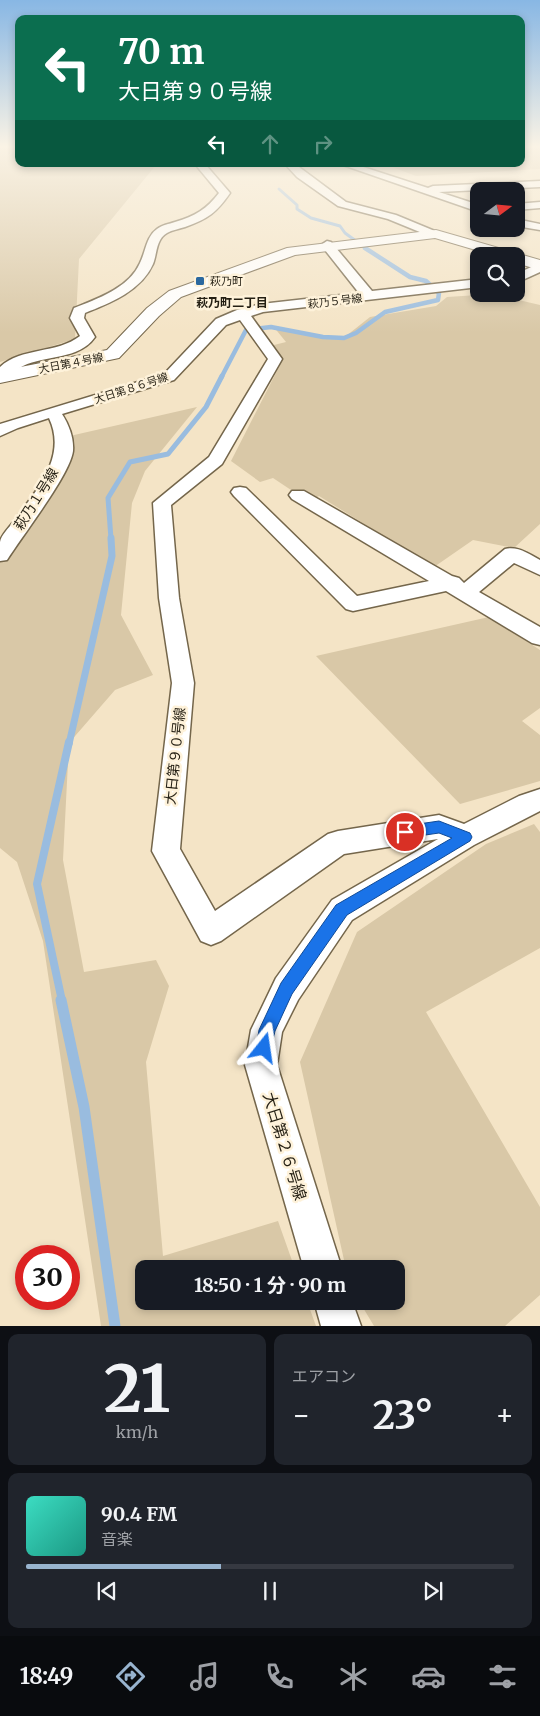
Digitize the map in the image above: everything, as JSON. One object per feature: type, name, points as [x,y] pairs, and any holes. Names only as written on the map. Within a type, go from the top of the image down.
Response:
[{"type":"street","points":[[0,377],[17,363],[71,350],[82,344],[88,337],[76,318],[79,311],[111,298],[135,280],[146,266],[155,238],[164,230],[197,219],[213,209]]},
{"type":"street","points":[[361,209],[392,217],[436,234]]},
{"type":"street","points":[[525,224],[540,227]]},
{"type":"street","name":"大日第４号線","points":[[0,377],[113,354],[153,312],[175,294],[280,254],[357,242],[436,234],[480,247]]},
{"type":"street","points":[[327,246],[370,297]]},
{"type":"street","points":[[525,261],[540,266]]},
{"type":"street","points":[[525,274],[540,266]]},
{"type":"street","name":"萩乃５号線","points":[[249,323],[260,308],[470,284]]},
{"type":"street","name":"大日第８６号線","points":[[0,431],[12,424],[169,377],[221,322],[249,323]]},
{"type":"street","name":"大日第９０号線","points":[[249,323],[275,359],[216,460],[162,503],[169,598],[183,683],[166,851],[211,931],[338,843],[439,827],[466,837]]},
{"type":"street","name":"萩乃１号線","points":[[0,555],[52,477],[64,454],[61,423],[53,412]]},
{"type":"street","points":[[240,492],[353,604],[459,588],[512,554],[540,568]]},
{"type":"street","points":[[298,496],[459,588],[540,637]]},
{"type":"street","name":"大日第２６号線","points":[[320,1260],[260,1065],[267,1030],[287,989],[342,910],[466,837],[528,804],[540,800]]},
{"type":"street","points":[[337,1310],[341,1326]]},
{"type":"shaded area","points":[[0,209],[120,209],[79,259],[75,339],[0,362]]},
{"type":"shaded area","points":[[470,296],[470,302],[525,301],[540,305],[540,524],[514,548],[473,540],[434,567],[319,496],[309,502],[273,478],[260,482],[231,461],[280,365],[270,346],[286,342],[273,326],[341,340],[370,317],[436,306],[447,297]]},
{"type":"shaded area","points":[[197,407],[145,471],[132,503],[121,615],[153,675],[115,690],[69,743],[63,860],[84,972],[156,960],[169,986],[146,1062],[163,1256],[278,1221],[292,1260],[135,1260],[135,1310],[310,1310],[316,1326],[101,1326],[43,941],[17,862],[0,848],[0,542],[57,459],[61,438]]},
{"type":"shaded area","points":[[489,617],[540,650],[540,708],[522,721],[540,735],[540,781],[460,804],[316,656]]},
{"type":"shaded area","points":[[534,824],[540,832],[540,948],[426,1012],[540,1207],[540,1295],[505,1326],[374,1326],[364,1310],[405,1310],[405,1260],[344,1260],[300,1062],[357,932],[486,844]]},
{"type":"waterway","points":[[297,209],[311,218],[340,226],[345,233],[367,249]]},
{"type":"waterway","points":[[221,378],[246,330],[271,327],[323,337],[344,338],[356,333],[385,312],[438,300],[439,293],[426,281],[410,277],[365,248]]},
{"type":"waterway","points":[[111,539],[108,498],[130,462],[168,454],[206,407],[222,376]]},
{"type":"waterway","points":[[69,744],[112,556],[111,538]]},
{"type":"waterway","points":[[62,1001],[37,884],[69,742]]},
{"type":"waterway","points":[[61,1000],[84,1107],[115,1326]]},
{"type":"place","name":"萩乃町","points":[[200,281]]},
{"type":"district","name":"萩乃町二丁目","points":[[232,302]]},
{"type":"route","points":[[264,1048],[267,1030],[287,989],[342,910],[466,837],[439,827],[405,832]]}]
